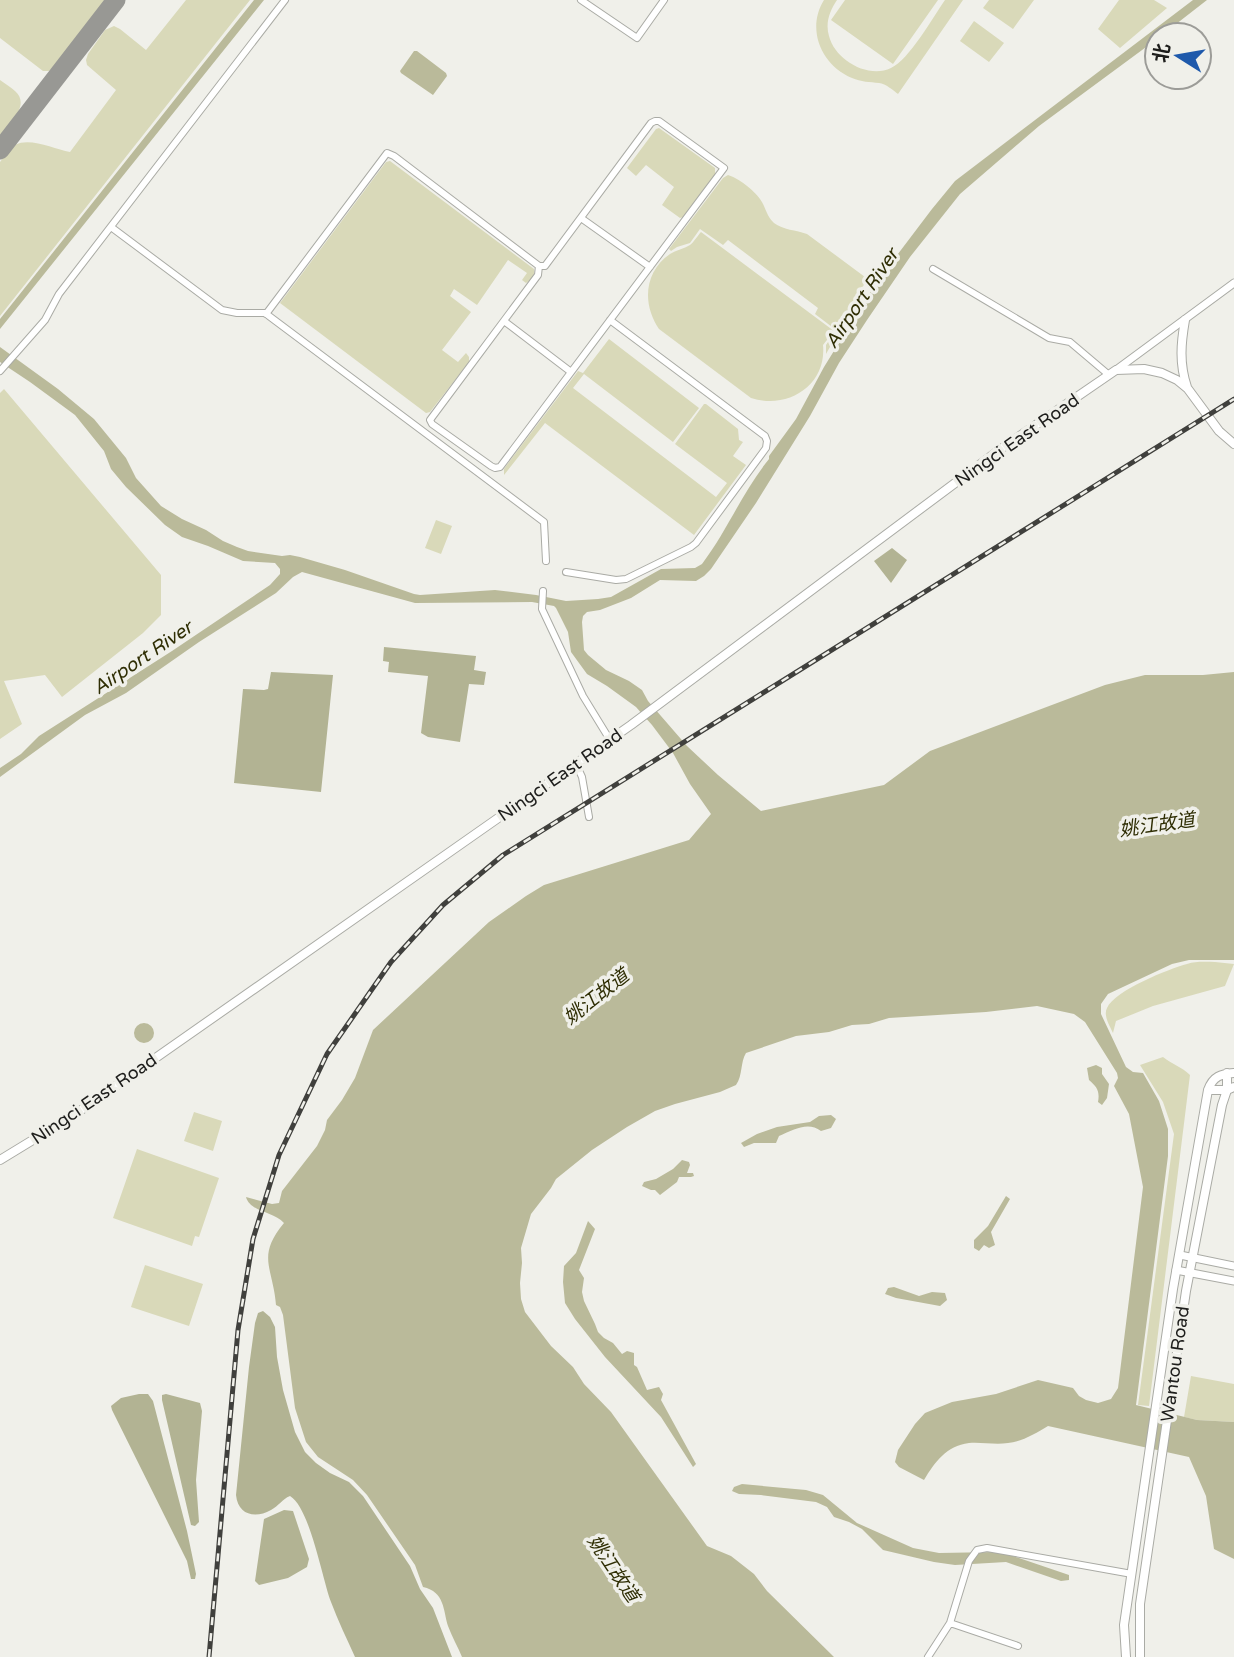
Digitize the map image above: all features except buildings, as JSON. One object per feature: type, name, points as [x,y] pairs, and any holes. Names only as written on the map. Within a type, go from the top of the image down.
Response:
[{"type":"main road","points":[[1185,320],[1181,362],[1188,389]]},
{"type":"main road","points":[[1113,373],[1130,369],[1153,371],[1177,380],[1188,389],[1219,431],[1234,444]]},
{"type":"main road","name":"Ningci East Road","points":[[0,1160],[77,1113],[610,740],[998,451],[1113,373]]},
{"type":"main road","name":"Wantou Road","points":[[1126,1657],[1124,1625],[1177,1270],[1208,1090],[1215,1077],[1231,1073],[1230,1088],[1224,1096],[1189,1273],[1140,1604],[1140,1657]]},
{"type":"main road","points":[[1208,1090],[1230,1088]]},
{"type":"street","points":[[0,371],[45,320],[60,294],[285,0]]},
{"type":"street","points":[[581,0],[637,38],[664,0]]},
{"type":"street","points":[[266,314],[387,153],[539,266],[545,266],[651,123],[659,121],[724,168],[500,467],[495,468],[430,420],[538,275],[539,266]]},
{"type":"street","points":[[581,218],[650,267]]},
{"type":"street","points":[[111,227],[222,310],[266,314],[544,522],[546,561]]},
{"type":"street","points":[[933,269],[1049,338],[1070,342],[1113,373],[1234,284]]},
{"type":"street","points":[[566,572],[616,580],[626,579],[691,547],[765,448],[765,436],[610,320]]},
{"type":"street","points":[[503,321],[572,372]]},
{"type":"street","points":[[543,591],[542,608],[583,695],[610,740]]},
{"type":"street","points":[[576,764],[582,777],[589,817]]},
{"type":"street","points":[[1177,1270],[1230,1281],[1233,1266],[1180,1255]]},
{"type":"street","points":[[928,1657],[950,1623],[969,1561],[977,1550],[987,1548],[1132,1574]]},
{"type":"street","points":[[950,1623],[1018,1646]]},
{"type":"shaded area","points":[[0,0],[105,0],[54,67],[43,71],[0,38]]},
{"type":"shaded area","points":[[186,0],[250,0],[0,316],[0,162],[15,145],[28,142],[70,152],[116,90],[87,65],[86,60],[105,30],[114,26],[146,50]]},
{"type":"shaded area","points":[[824,0],[837,0],[830,12],[828,31],[832,45],[838,53],[845,60],[863,69],[882,71],[891,68],[905,56],[945,0],[963,0],[898,94],[882,84],[852,78],[832,64],[820,45],[817,34],[816,23]]},
{"type":"shaded area","points":[[845,0],[938,0],[893,64],[831,20]]},
{"type":"shaded area","points":[[989,0],[1034,0],[1013,29],[983,8]]},
{"type":"shaded area","points":[[1119,0],[1154,0],[1167,8],[1152,21],[1143,21],[1143,28],[1120,48],[1098,29]]},
{"type":"shaded area","points":[[974,21],[1004,43],[989,62],[960,41]]},
{"type":"shaded area","points":[[0,80],[15,91],[21,102],[17,114],[0,136]]},
{"type":"shaded area","points":[[659,128],[715,168],[715,176],[680,218],[662,205],[674,187],[646,165],[636,176],[627,168]]},
{"type":"shaded area","points":[[390,161],[534,269],[533,277],[526,283],[522,280],[527,273],[508,260],[477,305],[454,289],[450,296],[471,312],[442,350],[458,362],[466,353],[469,362],[430,412],[426,413],[280,303],[386,162]]},
{"type":"shaded area","points":[[728,175],[754,192],[774,223],[785,229],[807,234],[865,277],[855,304],[826,354],[826,345],[836,330],[815,314],[818,308],[728,240],[723,245],[700,229],[690,243],[671,251],[669,249]]},
{"type":"shaded area","points":[[701,232],[834,331],[823,345],[823,360],[818,372],[802,391],[778,401],[751,398],[659,329],[648,299],[651,279],[661,261],[690,245]]},
{"type":"shaded area","points":[[609,339],[699,408],[673,442],[584,374],[573,388],[716,497],[727,483],[675,444],[704,404],[738,429],[739,440],[743,442],[733,456],[746,465],[694,535],[545,423],[504,475],[506,466],[578,371],[583,373]]},
{"type":"shaded area","points":[[4,389],[161,575],[161,615],[143,633],[62,697],[45,675],[4,681],[22,724],[0,739],[0,393]]},
{"type":"shaded area","points":[[436,520],[452,526],[441,554],[425,548]]},
{"type":"shaded area","points":[[892,548],[907,560],[891,583],[874,561]]},
{"type":"shaded area","points":[[384,647],[476,656],[474,670],[486,672],[484,685],[469,684],[460,742],[428,737],[421,733],[428,676],[388,672],[389,662],[383,661]]},
{"type":"shaded area","points":[[271,672],[333,675],[321,792],[234,783],[243,689],[268,689]]},
{"type":"shaded area","points":[[1194,962],[1234,964],[1225,986],[1153,1006],[1116,1021],[1113,1033],[1106,1011],[1120,994],[1156,975],[1179,967]]},
{"type":"shaded area","points":[[1163,1057],[1190,1075],[1149,1406],[1138,1405],[1174,1134],[1163,1102],[1140,1065]]},
{"type":"shaded area","points":[[194,1112],[222,1121],[213,1151],[184,1141]]},
{"type":"shaded area","points":[[137,1149],[219,1178],[199,1237],[195,1236],[192,1246],[113,1218]]},
{"type":"shaded area","points":[[145,1265],[203,1284],[189,1326],[131,1307]]},
{"type":"shaded area","points":[[263,1311],[275,1327],[283,1390],[295,1432],[305,1452],[330,1473],[349,1482],[363,1496],[410,1566],[420,1589],[433,1608],[452,1657],[355,1657],[331,1602],[309,1528],[297,1503],[290,1496],[265,1513],[253,1514],[244,1511],[237,1502],[249,1367],[255,1323],[258,1313]]},
{"type":"shaded area","points":[[1191,1376],[1234,1384],[1234,1422],[1184,1417]]},
{"type":"shaded area","points":[[148,1394],[153,1401],[187,1531],[195,1579],[191,1579],[187,1561],[112,1410],[111,1406],[121,1398]]},
{"type":"shaded area","points":[[162,1395],[200,1403],[202,1411],[196,1480],[199,1522],[195,1526],[191,1525],[162,1400]]},
{"type":"shaded area","points":[[284,1510],[293,1511],[309,1559],[307,1567],[288,1578],[259,1585],[255,1581],[264,1519]]},
{"type":"water","points":[[254,0],[264,0],[0,329],[0,319]]},
{"type":"water","points":[[1193,0],[1207,0],[1180,21],[1165,21]]},
{"type":"water","name":"姚江故道","points":[[1143,38],[1143,49],[1039,126],[960,194],[910,257],[867,320],[756,503],[711,569],[696,581],[660,580],[631,598],[587,612],[582,622],[584,650],[606,670],[642,690],[648,701],[687,746],[761,811],[884,785],[930,751],[1105,685],[1145,675],[1234,672],[1234,960],[1189,960],[1172,964],[1108,994],[1101,1004],[1101,1014],[1126,1067],[1133,1072],[1143,1073],[1159,1101],[1168,1129],[1168,1156],[1136,1405],[1197,1420],[1234,1422],[1234,1559],[1214,1549],[1206,1496],[1189,1457],[1048,1426],[1029,1437],[1013,1442],[969,1443],[954,1448],[937,1461],[924,1480],[899,1467],[895,1462],[898,1450],[925,1413],[952,1402],[996,1394],[1038,1380],[1073,1388],[1086,1400],[1098,1403],[1111,1399],[1118,1388],[1143,1187],[1129,1114],[1114,1086],[1117,1073],[1085,1022],[1074,1014],[1037,1006],[889,1018],[829,1032],[796,1036],[746,1053],[736,1085],[655,1111],[627,1127],[592,1150],[556,1179],[531,1214],[521,1248],[521,1299],[525,1312],[551,1346],[573,1367],[584,1384],[611,1412],[707,1546],[731,1556],[754,1574],[767,1591],[834,1657],[462,1657],[439,1597],[423,1587],[415,1565],[367,1495],[353,1480],[318,1457],[306,1442],[295,1408],[283,1315],[280,1307],[276,1305],[268,1263],[268,1254],[275,1235],[284,1223],[252,1206],[246,1197],[272,1204],[279,1203],[282,1191],[317,1146],[327,1120],[355,1078],[373,1030],[489,922],[544,885],[689,840],[711,814],[652,725],[636,707],[587,674],[571,652],[568,632],[554,606],[532,602],[415,603],[302,572],[276,593],[126,693],[85,715],[0,777],[0,768],[21,754],[39,736],[270,585],[280,574],[280,569],[275,563],[243,561],[182,537],[165,525],[111,469],[104,451],[75,415],[0,362],[0,347],[94,419],[126,458],[136,478],[161,506],[237,547],[248,551],[300,557],[420,595],[495,590],[566,601],[611,597],[661,569],[695,568],[702,564],[769,456],[796,419],[824,367],[876,283],[955,181]]},
{"type":"water","points":[[414,51],[446,73],[447,76],[433,95],[400,71]]},
{"type":"water","points":[[140,1023],[148,1023],[154,1033],[148,1043],[140,1043],[134,1037],[134,1029]]},
{"type":"water","points":[[1096,1065],[1102,1068],[1102,1074],[1109,1084],[1107,1098],[1102,1105],[1098,1102],[1097,1090],[1089,1080],[1087,1068]]},
{"type":"water","points":[[831,1115],[836,1119],[831,1128],[821,1131],[811,1127],[800,1128],[779,1136],[776,1143],[754,1143],[744,1147],[741,1143],[777,1127],[810,1122],[819,1116]]},
{"type":"water","points":[[682,1160],[689,1162],[687,1173],[693,1173],[694,1176],[679,1177],[677,1182],[660,1195],[655,1190],[642,1186],[644,1182],[656,1179],[673,1169]]},
{"type":"water","points":[[1006,1196],[1010,1199],[991,1232],[995,1245],[989,1248],[984,1245],[979,1251],[974,1248],[974,1240],[988,1226]]},
{"type":"water","points":[[588,1221],[595,1229],[579,1270],[584,1278],[584,1301],[598,1332],[622,1354],[627,1351],[634,1353],[634,1365],[647,1390],[659,1387],[663,1394],[661,1400],[696,1464],[693,1467],[661,1417],[605,1357],[565,1303],[564,1266],[576,1253]]},
{"type":"water","points":[[894,1287],[919,1296],[932,1292],[945,1293],[947,1300],[940,1306],[885,1294],[888,1288]]},
{"type":"water","points":[[742,1484],[806,1490],[823,1495],[857,1523],[913,1548],[939,1553],[995,1552],[1069,1575],[1069,1580],[1061,1581],[1006,1562],[955,1565],[883,1550],[862,1529],[834,1517],[827,1507],[816,1502],[732,1491],[734,1487]]},
{"type":"taxiway","points":[[0,150],[116,0]]},
{"type":"railway","points":[[209,1657],[238,1330],[253,1239],[279,1155],[327,1054],[391,962],[443,905],[503,855],[1234,399]]},
{"type":"water label","name":"Airport River","points":[[861,298]]},
{"type":"water label","name":"Airport River","points":[[142,657]]}]
